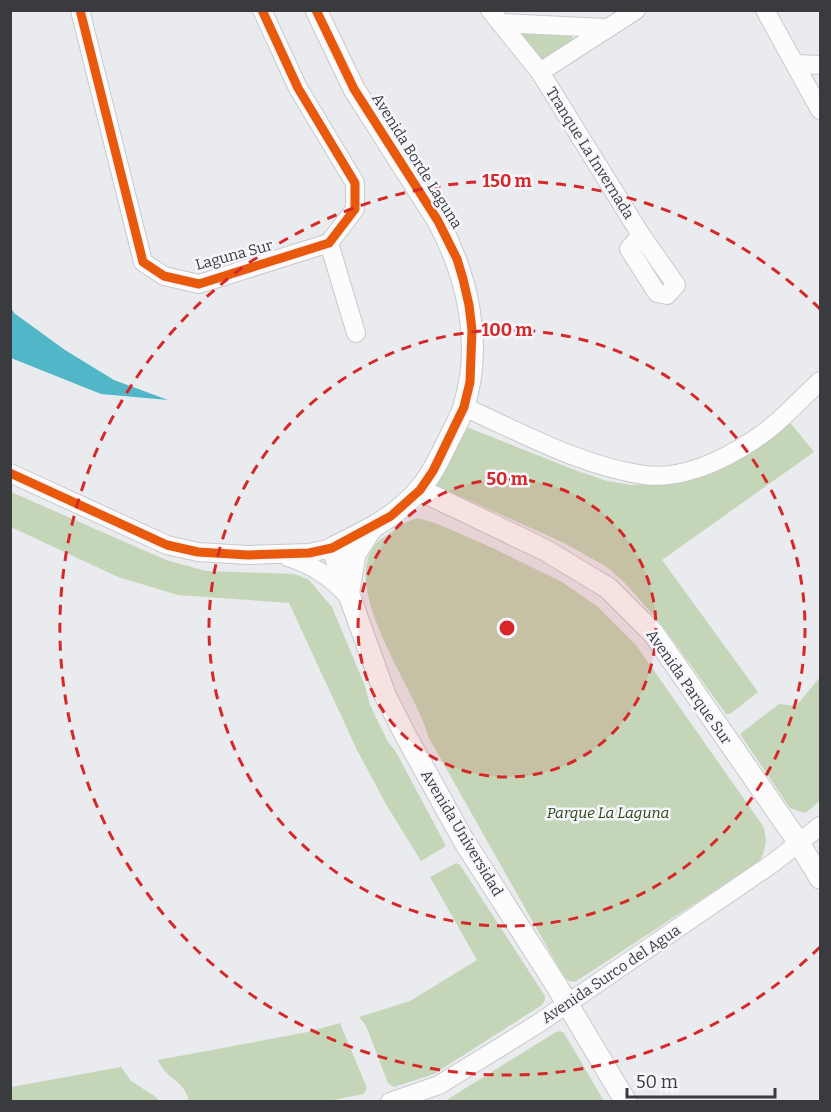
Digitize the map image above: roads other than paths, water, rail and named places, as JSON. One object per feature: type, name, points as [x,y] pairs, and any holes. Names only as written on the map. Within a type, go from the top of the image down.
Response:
[{"type":"street","name":"Laguna Sur","points":[[80,10],[143,262],[164,276],[199,284],[329,243]]},
{"type":"street","points":[[262,10],[298,88],[355,183],[355,209],[329,243],[357,333]]},
{"type":"street","name":"Avenida Borde Laguna","points":[[10,473],[167,545],[198,552],[248,555],[309,553],[332,548],[391,516],[420,490],[433,471],[464,407],[470,382],[472,330],[469,305],[457,259],[438,221],[354,89],[316,10]]},
{"type":"street","name":"Tranque La Invernada","points":[[540,72],[636,10]]},
{"type":"street","points":[[765,10],[820,110]]},
{"type":"street","name":"Tranque La Invernada","points":[[495,17],[606,28]]},
{"type":"street","name":"Tranque La Invernada","points":[[495,17],[540,72],[641,235]]},
{"type":"street","points":[[796,64],[820,65]]},
{"type":"street","points":[[464,407],[585,460],[645,475],[674,474],[728,455],[754,440],[820,381]]},
{"type":"street","name":"Avenida Parque Sur","points":[[420,490],[545,550],[608,588],[654,634],[799,843],[820,878]]},
{"type":"street","points":[[349,597],[355,554],[373,527]]},
{"type":"street","name":"Avenida Universidad","points":[[332,548],[386,697],[406,738],[464,841],[626,1101]]},
{"type":"street","points":[[280,554],[324,573],[336,582],[349,597]]},
{"type":"street","name":"Avenida Surco del Agua","points":[[390,1101],[439,1085],[567,1004],[773,863],[820,826]]},
{"type":"water","points":[[10,306],[14,313],[65,350],[114,380],[168,400],[101,394],[11,358]]},
{"type":"park label","name":"Parque La Laguna","points":[[608,813]]}]
